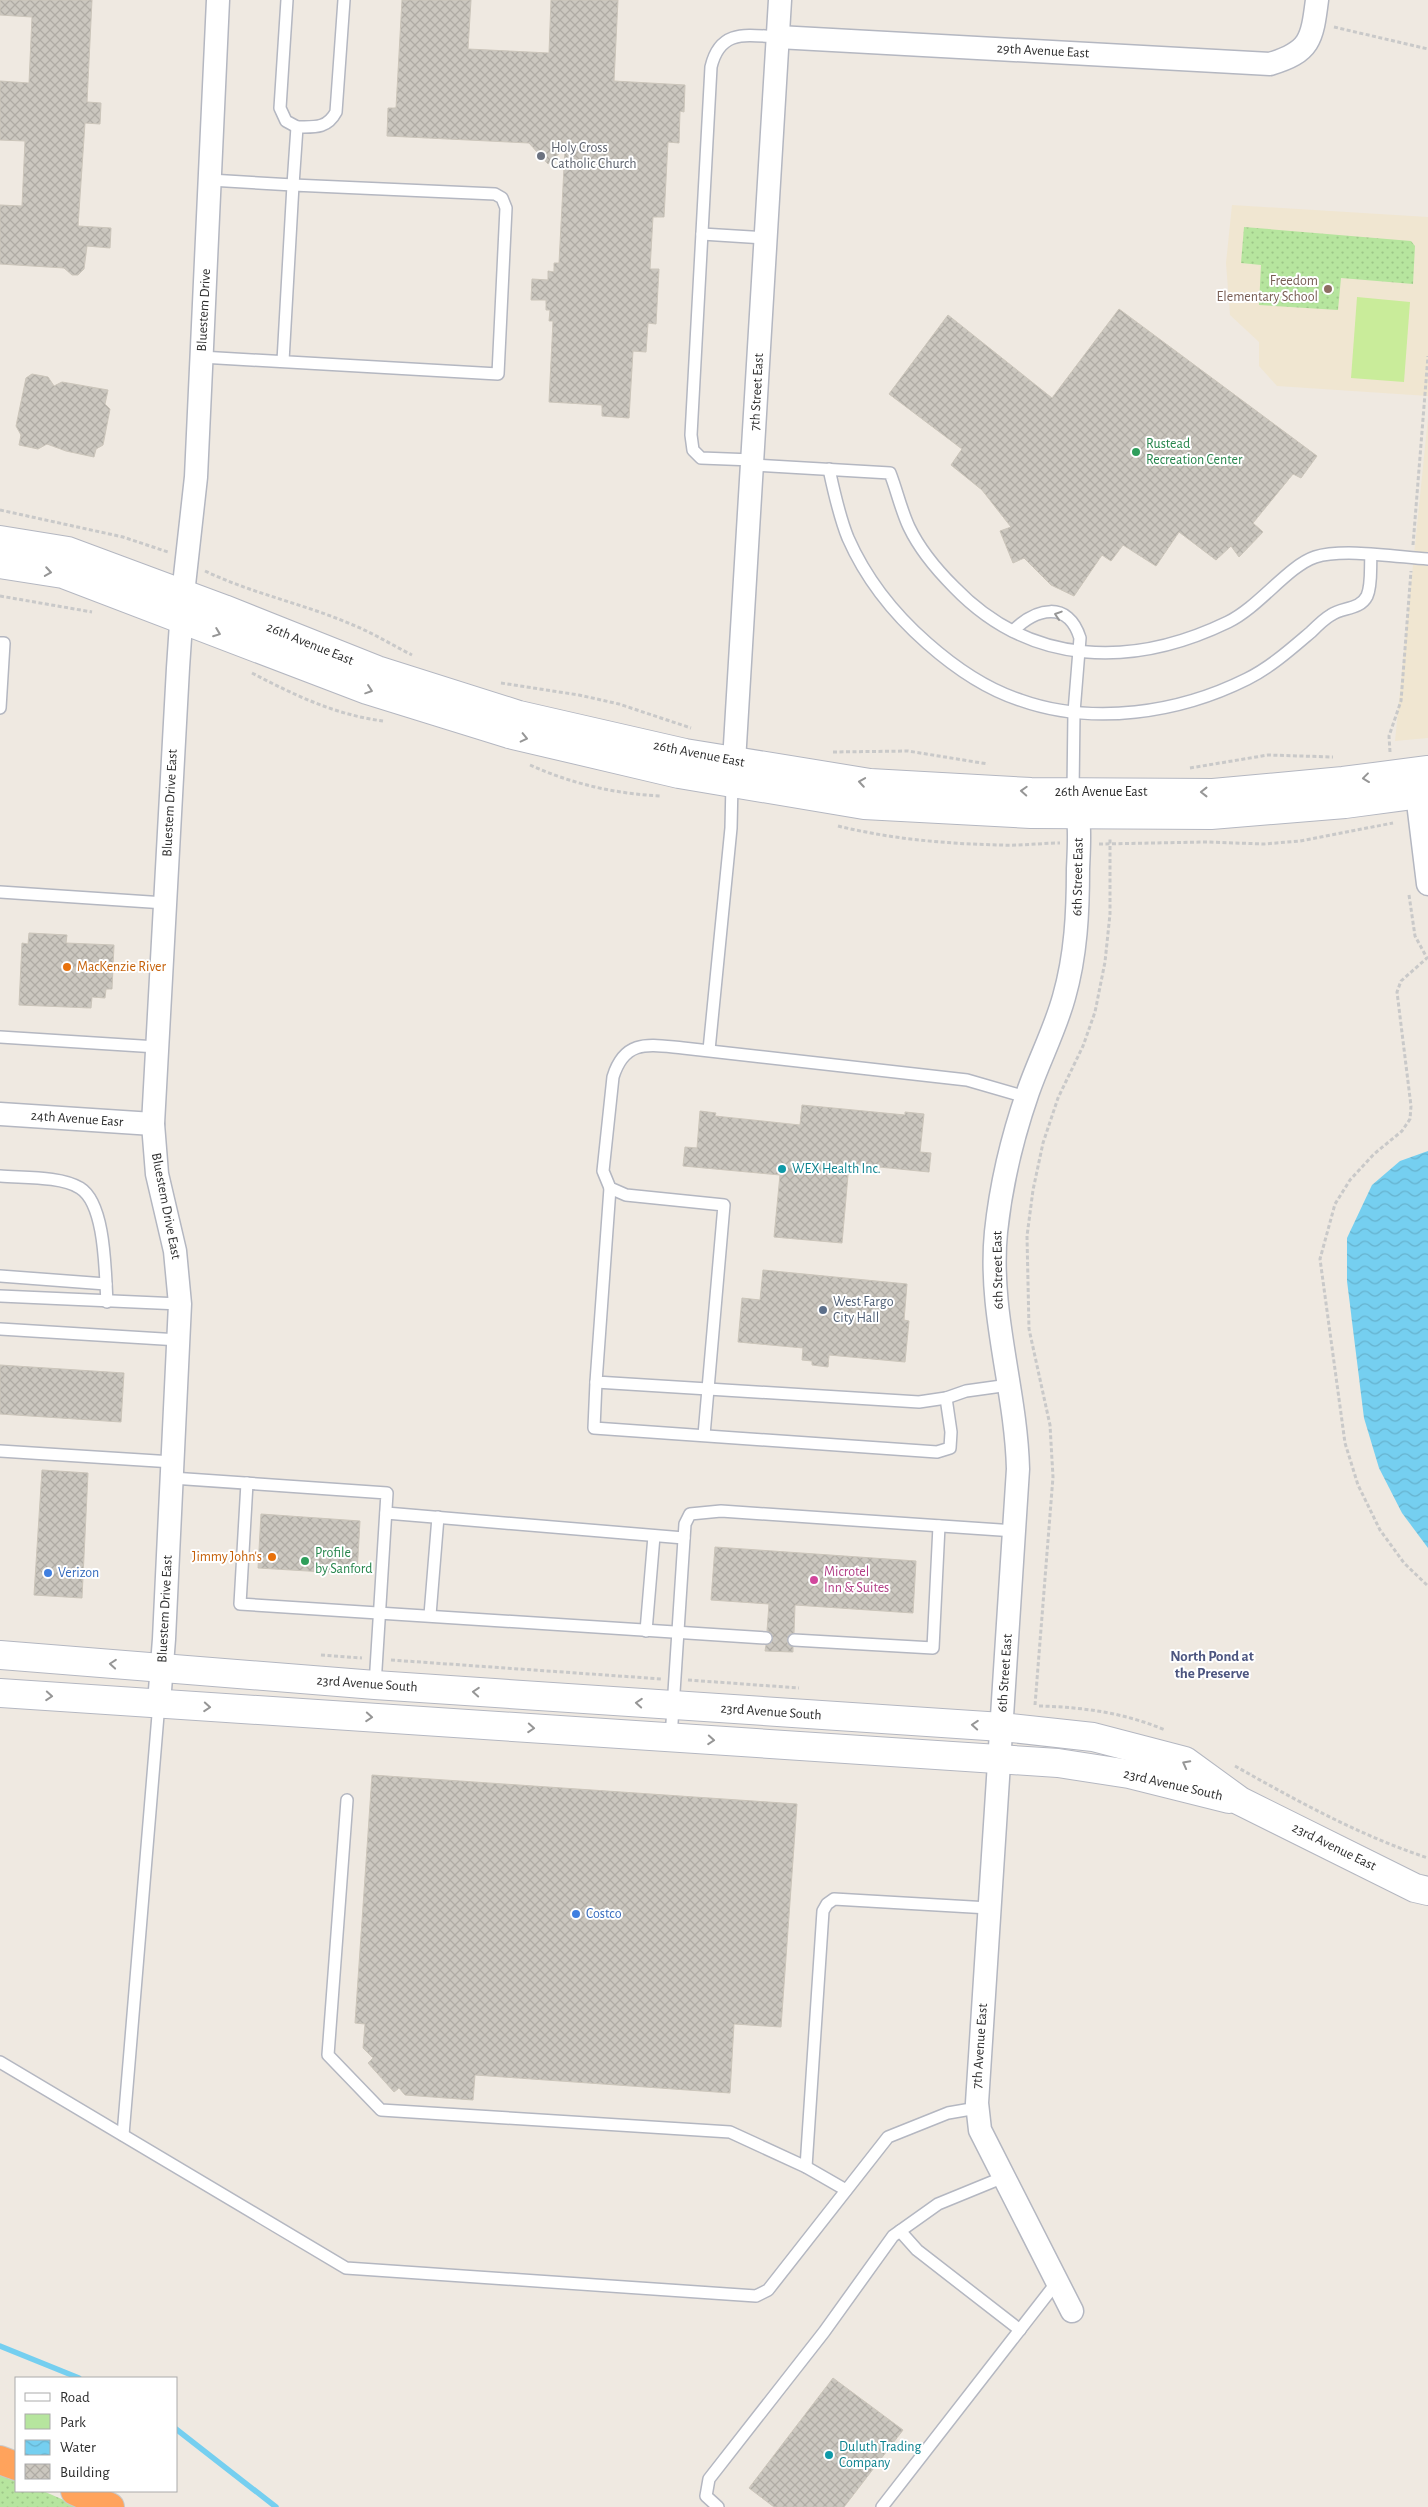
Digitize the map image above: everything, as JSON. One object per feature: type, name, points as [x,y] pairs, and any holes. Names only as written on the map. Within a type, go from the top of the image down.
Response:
[{"type":"highway","points":[[0,2460],[15,2466]]},
{"type":"highway","points":[[77,2492],[110,2507]]},
{"type":"street","name":"Bluestem Drive","points":[[182,606],[196,477],[218,0]]},
{"type":"street","name":"7th Street East","points":[[733,772],[780,0]]},
{"type":"street","points":[[1314,22],[1317,0]]},
{"type":"street","name":"29th Avenue East","points":[[778,37],[1270,64],[1290,58],[1303,48],[1314,22]]},
{"type":"street","name":"26th Avenue East","points":[[0,540],[68,551],[182,606],[367,690],[509,734],[679,774],[733,772],[864,805],[1031,814],[1076,803],[1212,815],[1345,804],[1416,777]]},
{"type":"street","name":"26th Avenue East","points":[[0,564],[63,574],[182,606]]},
{"type":"street","name":"Bluestem Drive East","points":[[158,1704],[162,1668],[173,1470],[180,1304],[175,1251],[157,1174],[153,1124],[182,606]]},
{"type":"street","points":[[1416,777],[1418,886]]},
{"type":"street","name":"6th Street East","points":[[998,1759],[1003,1715],[1015,1531],[1018,1442],[998,1314],[996,1233],[1012,1137],[1056,1024],[1071,970],[1078,914],[1076,803]]},
{"type":"street","name":"24th Avenue Easr","points":[[0,1114],[153,1124]]},
{"type":"street","name":"23rd Avenue South","points":[[0,1655],[162,1668],[376,1672],[1003,1715],[1185,1761],[1240,1801]]},
{"type":"street","name":"23rd Avenue South","points":[[0,1693],[1058,1763],[1130,1774],[1240,1801]]},
{"type":"street","name":"7th Avenue East","points":[[998,1759],[977,2108],[980,2130],[1072,2311]]},
{"type":"street","name":"23rd Avenue East","points":[[1240,1801],[1415,1888],[1428,1891]]},
{"type":"lane","points":[[287,0],[280,108],[286,121],[297,127],[320,127],[327,124],[336,112],[344,0]]},
{"type":"lane","points":[[778,37],[744,35],[734,37],[718,46],[710,66],[691,435],[693,450],[701,458],[890,474],[909,526],[939,572],[983,613],[1013,631],[1062,650],[1080,653],[1125,653],[1156,648],[1181,642],[1208,632],[1249,610],[1302,563],[1313,558],[1332,554],[1428,558]]},
{"type":"lane","points":[[283,361],[297,127]]},
{"type":"lane","points":[[202,357],[498,374],[506,208],[502,198],[495,194],[210,180]]},
{"type":"lane","points":[[702,234],[766,238]]},
{"type":"lane","points":[[829,469],[848,537],[879,591],[908,626],[939,653],[975,678],[1020,700],[1074,712],[1112,713],[1145,711],[1180,704],[1209,695],[1248,678],[1283,655],[1331,614],[1360,604],[1366,597],[1368,590],[1371,555]]},
{"type":"lane","points":[[1013,631],[1030,616],[1042,612],[1059,614],[1072,622],[1078,630],[1080,653],[1074,712],[1076,803]]},
{"type":"lane","points":[[0,643],[4,643],[0,708]]},
{"type":"lane","points":[[709,1050],[731,828],[733,772]]},
{"type":"lane","points":[[0,892],[165,903]]},
{"type":"lane","points":[[0,1037],[157,1047]]},
{"type":"lane","points":[[704,1436],[724,1205],[626,1195],[610,1188],[604,1179],[603,1171],[613,1077],[623,1056],[638,1046],[647,1045],[709,1050],[967,1080],[1026,1097]]},
{"type":"lane","points":[[0,1176],[54,1180],[80,1188],[93,1201],[101,1231],[107,1302]]},
{"type":"lane","points":[[610,1188],[594,1428],[936,1452],[950,1448],[951,1432],[946,1398]]},
{"type":"lane","points":[[0,1276],[106,1284]]},
{"type":"lane","points":[[0,1296],[180,1304]]},
{"type":"lane","points":[[0,1329],[179,1340]]},
{"type":"lane","points":[[596,1382],[919,1402],[946,1398],[966,1391],[1009,1385]]},
{"type":"lane","points":[[0,1451],[173,1470],[248,1483],[387,1493],[376,1672]]},
{"type":"lane","points":[[248,1483],[240,1604],[766,1638]]},
{"type":"lane","points":[[671,1738],[685,1524],[690,1514],[700,1511],[1015,1531]]},
{"type":"lane","points":[[386,1512],[684,1538]]},
{"type":"lane","points":[[430,1615],[438,1517]]},
{"type":"lane","points":[[794,1640],[933,1648],[938,1526]]},
{"type":"lane","points":[[646,1631],[654,1536]]},
{"type":"lane","points":[[123,2135],[158,1704]]},
{"type":"lane","points":[[347,1800],[328,2055],[381,2110],[730,2132],[806,2167],[846,2190]]},
{"type":"lane","points":[[806,2167],[823,1911],[826,1904],[834,1899],[989,1908]]},
{"type":"lane","points":[[0,2062],[346,2268],[353,2270],[756,2296],[768,2290],[888,2137],[948,2113],[977,2108]]},
{"type":"lane","points":[[718,2507],[706,2496],[709,2479],[824,2332],[893,2236],[938,2204],[1004,2177]]},
{"type":"lane","points":[[900,2231],[917,2250],[1020,2330]]},
{"type":"lane","points":[[882,2507],[1057,2282]]},
{"type":"path","points":[[1314,22],[1428,49]]},
{"type":"path","points":[[0,510],[79,527],[162,549]]},
{"type":"path","points":[[207,572],[257,593],[294,603],[354,625],[416,657]]},
{"type":"path","points":[[0,596],[95,612]]},
{"type":"path","points":[[494,682],[579,695],[619,704],[700,732]]},
{"type":"path","points":[[825,751],[908,751],[994,766]]},
{"type":"path","points":[[1186,769],[1268,755],[1339,757]]},
{"type":"path","points":[[1390,755],[1416,777]]},
{"type":"path","points":[[1003,1715],[1035,1706],[1053,1477],[1050,1425],[1029,1329],[1027,1236],[1033,1190],[1043,1142],[1058,1098],[1083,1046],[1098,995],[1105,962],[1110,914],[1110,844],[1207,842],[1264,844],[1300,841],[1398,822]]},
{"type":"path","points":[[1418,886],[1415,936],[1428,958],[1401,981],[1397,992],[1411,1106],[1410,1119],[1402,1131],[1374,1154],[1350,1180],[1335,1204],[1320,1259],[1344,1443],[1358,1485],[1380,1530],[1404,1563],[1428,1586]]},
{"type":"path","points":[[320,1655],[376,1672],[673,1692],[809,1688]]},
{"type":"shaded area","name":"Freedom Elementary School","points":[[1232,205],[1428,217],[1428,396],[1277,386],[1259,366],[1259,342],[1230,315],[1226,263]]},
{"type":"shaded area","points":[[1428,418],[1428,738],[1395,741]]},
{"type":"green space","points":[[1244,227],[1411,241],[1415,246],[1413,284],[1341,278],[1338,310],[1259,305],[1261,265],[1241,263]]},
{"type":"green space","points":[[1357,297],[1410,302],[1404,382],[1351,378]]},
{"type":"green space","points":[[0,2474],[15,2480],[15,2492],[45,2492],[80,2507],[0,2507]]},
{"type":"water","points":[[1428,1151],[1428,1548],[1402,1513],[1379,1468],[1364,1418],[1347,1281],[1347,1238],[1372,1185],[1400,1161]]},
{"type":"building","points":[[0,0],[92,0],[87,102],[101,103],[100,124],[85,123],[78,226],[111,228],[110,248],[87,246],[84,269],[78,275],[72,275],[64,268],[0,264],[0,205],[22,206],[25,141],[0,140],[0,81],[29,83],[32,17],[0,15]]},
{"type":"building","points":[[402,0],[471,0],[468,49],[549,53],[551,0],[618,0],[614,81],[685,85],[684,112],[680,111],[679,143],[668,142],[664,217],[653,217],[650,269],[659,269],[656,324],[648,323],[646,352],[633,351],[629,418],[602,416],[602,405],[549,402],[553,321],[549,321],[550,310],[546,310],[546,300],[531,300],[532,279],[548,280],[548,271],[554,272],[554,263],[559,263],[565,148],[548,164],[529,143],[387,136],[388,108],[396,108]]},
{"type":"building","name":"Rustead Recreation Center","points":[[1119,309],[1317,456],[1301,478],[1293,474],[1253,523],[1263,532],[1239,557],[1231,546],[1216,560],[1179,532],[1156,566],[1123,545],[1111,561],[1102,555],[1074,596],[1051,585],[1024,558],[1013,563],[1000,531],[1011,527],[982,490],[951,465],[962,449],[889,394],[948,315],[1052,398]]},
{"type":"building","points":[[32,374],[48,377],[54,386],[62,382],[108,390],[105,404],[110,409],[103,445],[96,449],[94,457],[66,451],[47,444],[38,449],[19,445],[21,435],[16,426],[26,378]]},
{"type":"building","name":"MacKenzie River","points":[[29,933],[67,935],[66,943],[114,945],[112,989],[106,989],[105,998],[92,997],[91,1008],[19,1005],[22,943],[28,944]]},
{"type":"building","name":"WEX Health Inc.","points":[[802,1105],[905,1115],[905,1112],[924,1114],[920,1152],[931,1153],[929,1172],[849,1164],[842,1243],[774,1237],[780,1175],[683,1166],[685,1147],[697,1148],[700,1111],[716,1113],[715,1116],[800,1125]]},
{"type":"building","name":"West Fargo City Hall","points":[[763,1270],[907,1284],[904,1320],[909,1321],[905,1362],[829,1355],[828,1367],[812,1365],[812,1361],[802,1360],[803,1348],[738,1342],[742,1298],[760,1300]]},
{"type":"building","points":[[0,1365],[124,1373],[121,1422],[0,1414]]},
{"type":"building","points":[[42,1470],[88,1473],[82,1598],[34,1595]]},
{"type":"building","points":[[261,1514],[360,1521],[357,1574],[258,1568]]},
{"type":"building","name":"Microtel Inn & Suites","points":[[715,1547],[916,1561],[913,1613],[795,1605],[794,1633],[787,1639],[788,1644],[793,1647],[793,1652],[765,1651],[766,1645],[770,1644],[773,1639],[772,1634],[767,1631],[769,1604],[711,1600]]},
{"type":"building","name":"Costco","points":[[372,1775],[797,1804],[781,2027],[734,2024],[730,2093],[475,2075],[473,2100],[405,2095],[399,2088],[394,2092],[368,2063],[373,2058],[363,2048],[365,2024],[355,2023]]},
{"type":"building","name":"Duluth Trading Company","points":[[833,2378],[903,2430],[844,2507],[774,2507],[749,2488]]},
{"type":"waterway","points":[[0,2346],[77,2377]]},
{"type":"waterway","points":[[178,2431],[276,2507]]},
{"type":"place","name":"Holy Cross Catholic Church","points":[[541,156]]},
{"type":"place","name":"Freedom Elementary School","points":[[1328,289]]},
{"type":"place","name":"Rustead Recreation Center","points":[[1136,452]]},
{"type":"place","name":"MacKenzie River","points":[[67,967]]},
{"type":"place","name":"WEX Health Inc.","points":[[782,1169]]},
{"type":"place","name":"West Fargo City Hall","points":[[823,1310]]},
{"type":"place","name":"Jimmy John's","points":[[272,1557]]},
{"type":"place","name":"Profile by Sanford","points":[[305,1561]]},
{"type":"place","name":"Verizon","points":[[48,1573]]},
{"type":"place","name":"Microtel Inn & Suites","points":[[814,1580]]},
{"type":"place","name":"Costco","points":[[576,1914]]},
{"type":"place","name":"Duluth Trading Company","points":[[829,2455]]},
{"type":"district","name":"North Pond at the Preserve","points":[[1212,1664]]}]
